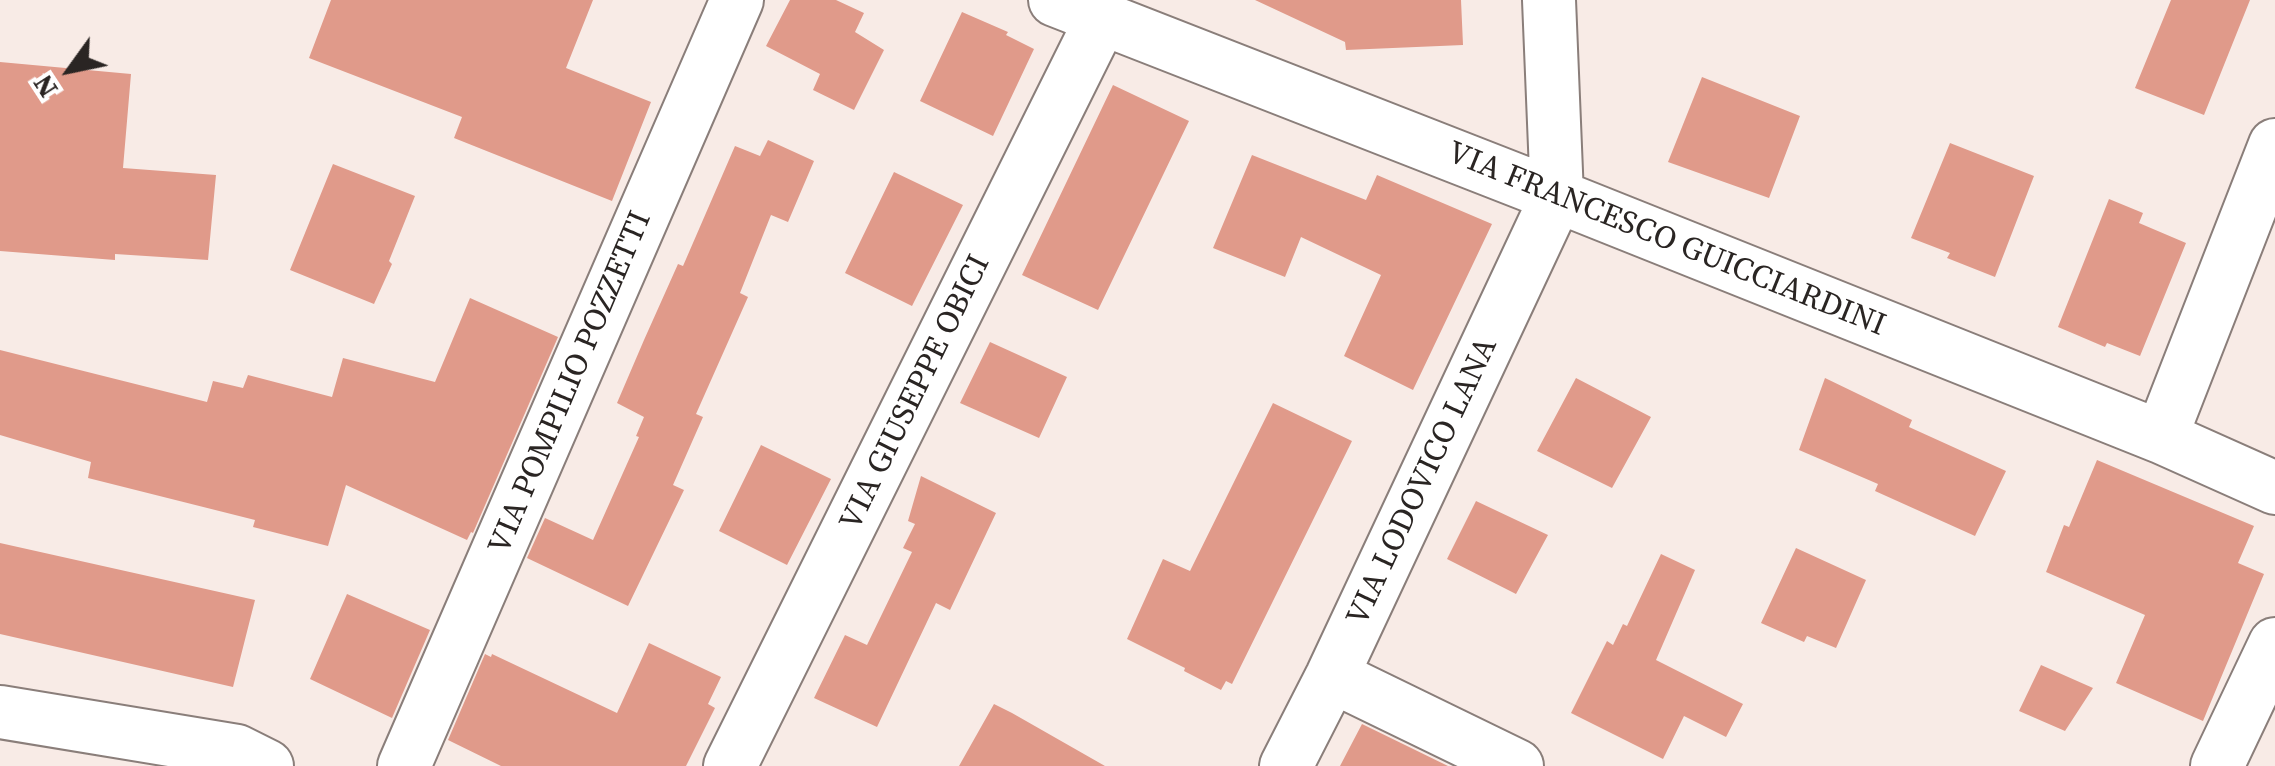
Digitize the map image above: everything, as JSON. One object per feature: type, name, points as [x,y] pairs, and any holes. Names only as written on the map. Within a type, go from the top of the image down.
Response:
[{"type":"street","name":"VIA POMPILIO POZZETTI","points":[[404,766],[737,0]]},
{"type":"street","points":[[1549,0],[1558,196]]},
{"type":"street","name":"VIA FRANCESCO GUICCIARDINI","points":[[1078,10],[2161,436],[2275,488]]},
{"type":"street","name":"VIA GIUSEPPE OBICI","points":[[730,766],[1078,10]]},
{"type":"street","points":[[2161,436],[2275,145]]},
{"type":"street","name":"VIA LODOVICO LANA","points":[[1286,766],[1558,196]]},
{"type":"street","points":[[2217,766],[2275,644]]},
{"type":"street","points":[[1332,676],[1517,766]]},
{"type":"street","points":[[0,712],[237,751],[267,766]]},
{"type":"building","points":[[331,0],[593,0],[566,68],[651,102],[612,201],[454,138],[462,117],[309,58]]},
{"type":"building","points":[[790,0],[836,0],[864,13],[855,32],[884,50],[854,110],[813,90],[820,74],[766,46]]},
{"type":"building","points":[[1255,0],[1461,0],[1463,45],[1346,50],[1345,42]]},
{"type":"building","points":[[2171,0],[2250,0],[2204,115],[2135,88]]},
{"type":"building","points":[[962,12],[1008,32],[1006,35],[1034,49],[993,136],[920,101]]},
{"type":"building","points":[[0,62],[131,74],[123,168],[216,175],[208,260],[115,254],[115,260],[0,251]]},
{"type":"building","points":[[1702,77],[1800,116],[1769,198],[1668,162]]},
{"type":"building","points":[[1113,85],[1189,121],[1098,310],[1022,275]]},
{"type":"building","points":[[768,140],[814,161],[788,222],[771,215],[740,293],[748,297],[696,414],[703,417],[673,485],[684,490],[628,606],[527,558],[545,518],[593,540],[639,437],[636,436],[644,417],[617,403],[644,340],[678,264],[683,266],[735,146],[760,156]]},
{"type":"building","points":[[1950,143],[2034,176],[1995,277],[1911,238]]},
{"type":"building","points":[[1252,155],[1366,200],[1377,175],[1492,224],[1413,390],[1344,356],[1381,275],[1301,237],[1285,277],[1213,248]]},
{"type":"building","points":[[333,164],[415,196],[374,304],[290,270]]},
{"type":"building","points":[[894,172],[963,205],[912,306],[845,273]]},
{"type":"building","points":[[2109,199],[2143,213],[2139,223],[2186,243],[2140,356],[2107,343],[2105,347],[2058,327]]},
{"type":"building","points":[[470,298],[558,337],[467,540],[346,485],[328,546],[253,527],[255,520],[88,478],[91,462],[0,435],[0,350],[207,402],[213,381],[243,388],[248,375],[332,397],[343,358],[435,382]]},
{"type":"building","points":[[990,342],[1067,377],[1039,438],[960,403]]},
{"type":"building","points":[[1576,378],[1651,417],[1612,488],[1537,451]]},
{"type":"building","points":[[1825,378],[1912,420],[1909,427],[2006,471],[1975,536],[1875,491],[1878,484],[1799,450]]},
{"type":"building","points":[[1273,403],[1352,441],[1232,684],[1226,681],[1221,690],[1127,639],[1163,559],[1190,571]]},
{"type":"building","points":[[761,445],[831,479],[787,565],[719,531]]},
{"type":"building","points":[[2097,460],[2254,526],[2238,563],[2264,574],[2203,721],[2116,683],[2145,615],[2046,572],[2064,525],[2069,527]]},
{"type":"building","points":[[921,476],[996,513],[950,610],[936,603],[877,727],[814,698],[845,635],[867,645],[912,552],[903,548],[915,524],[908,521]]},
{"type":"building","points":[[1476,501],[1548,535],[1516,594],[1447,559]]},
{"type":"building","points":[[0,543],[255,600],[233,687],[0,634]]},
{"type":"building","points":[[1796,548],[1866,580],[1836,648],[1807,636],[1804,642],[1761,623]]},
{"type":"building","points":[[1661,554],[1695,570],[1656,660],[1743,704],[1726,737],[1684,716],[1663,759],[1571,713],[1607,641],[1613,645],[1623,624],[1627,626]]},
{"type":"building","points":[[347,594],[430,630],[392,718],[310,679]]},
{"type":"building","points":[[649,643],[721,677],[708,704],[715,708],[686,766],[501,766],[448,740],[485,654],[617,713]]},
{"type":"building","points":[[2041,665],[2093,688],[2065,731],[2019,711]]},
{"type":"building","points":[[994,704],[1012,713],[1105,766],[959,766]]},
{"type":"building","points":[[1362,724],[1448,766],[1340,766]]}]
